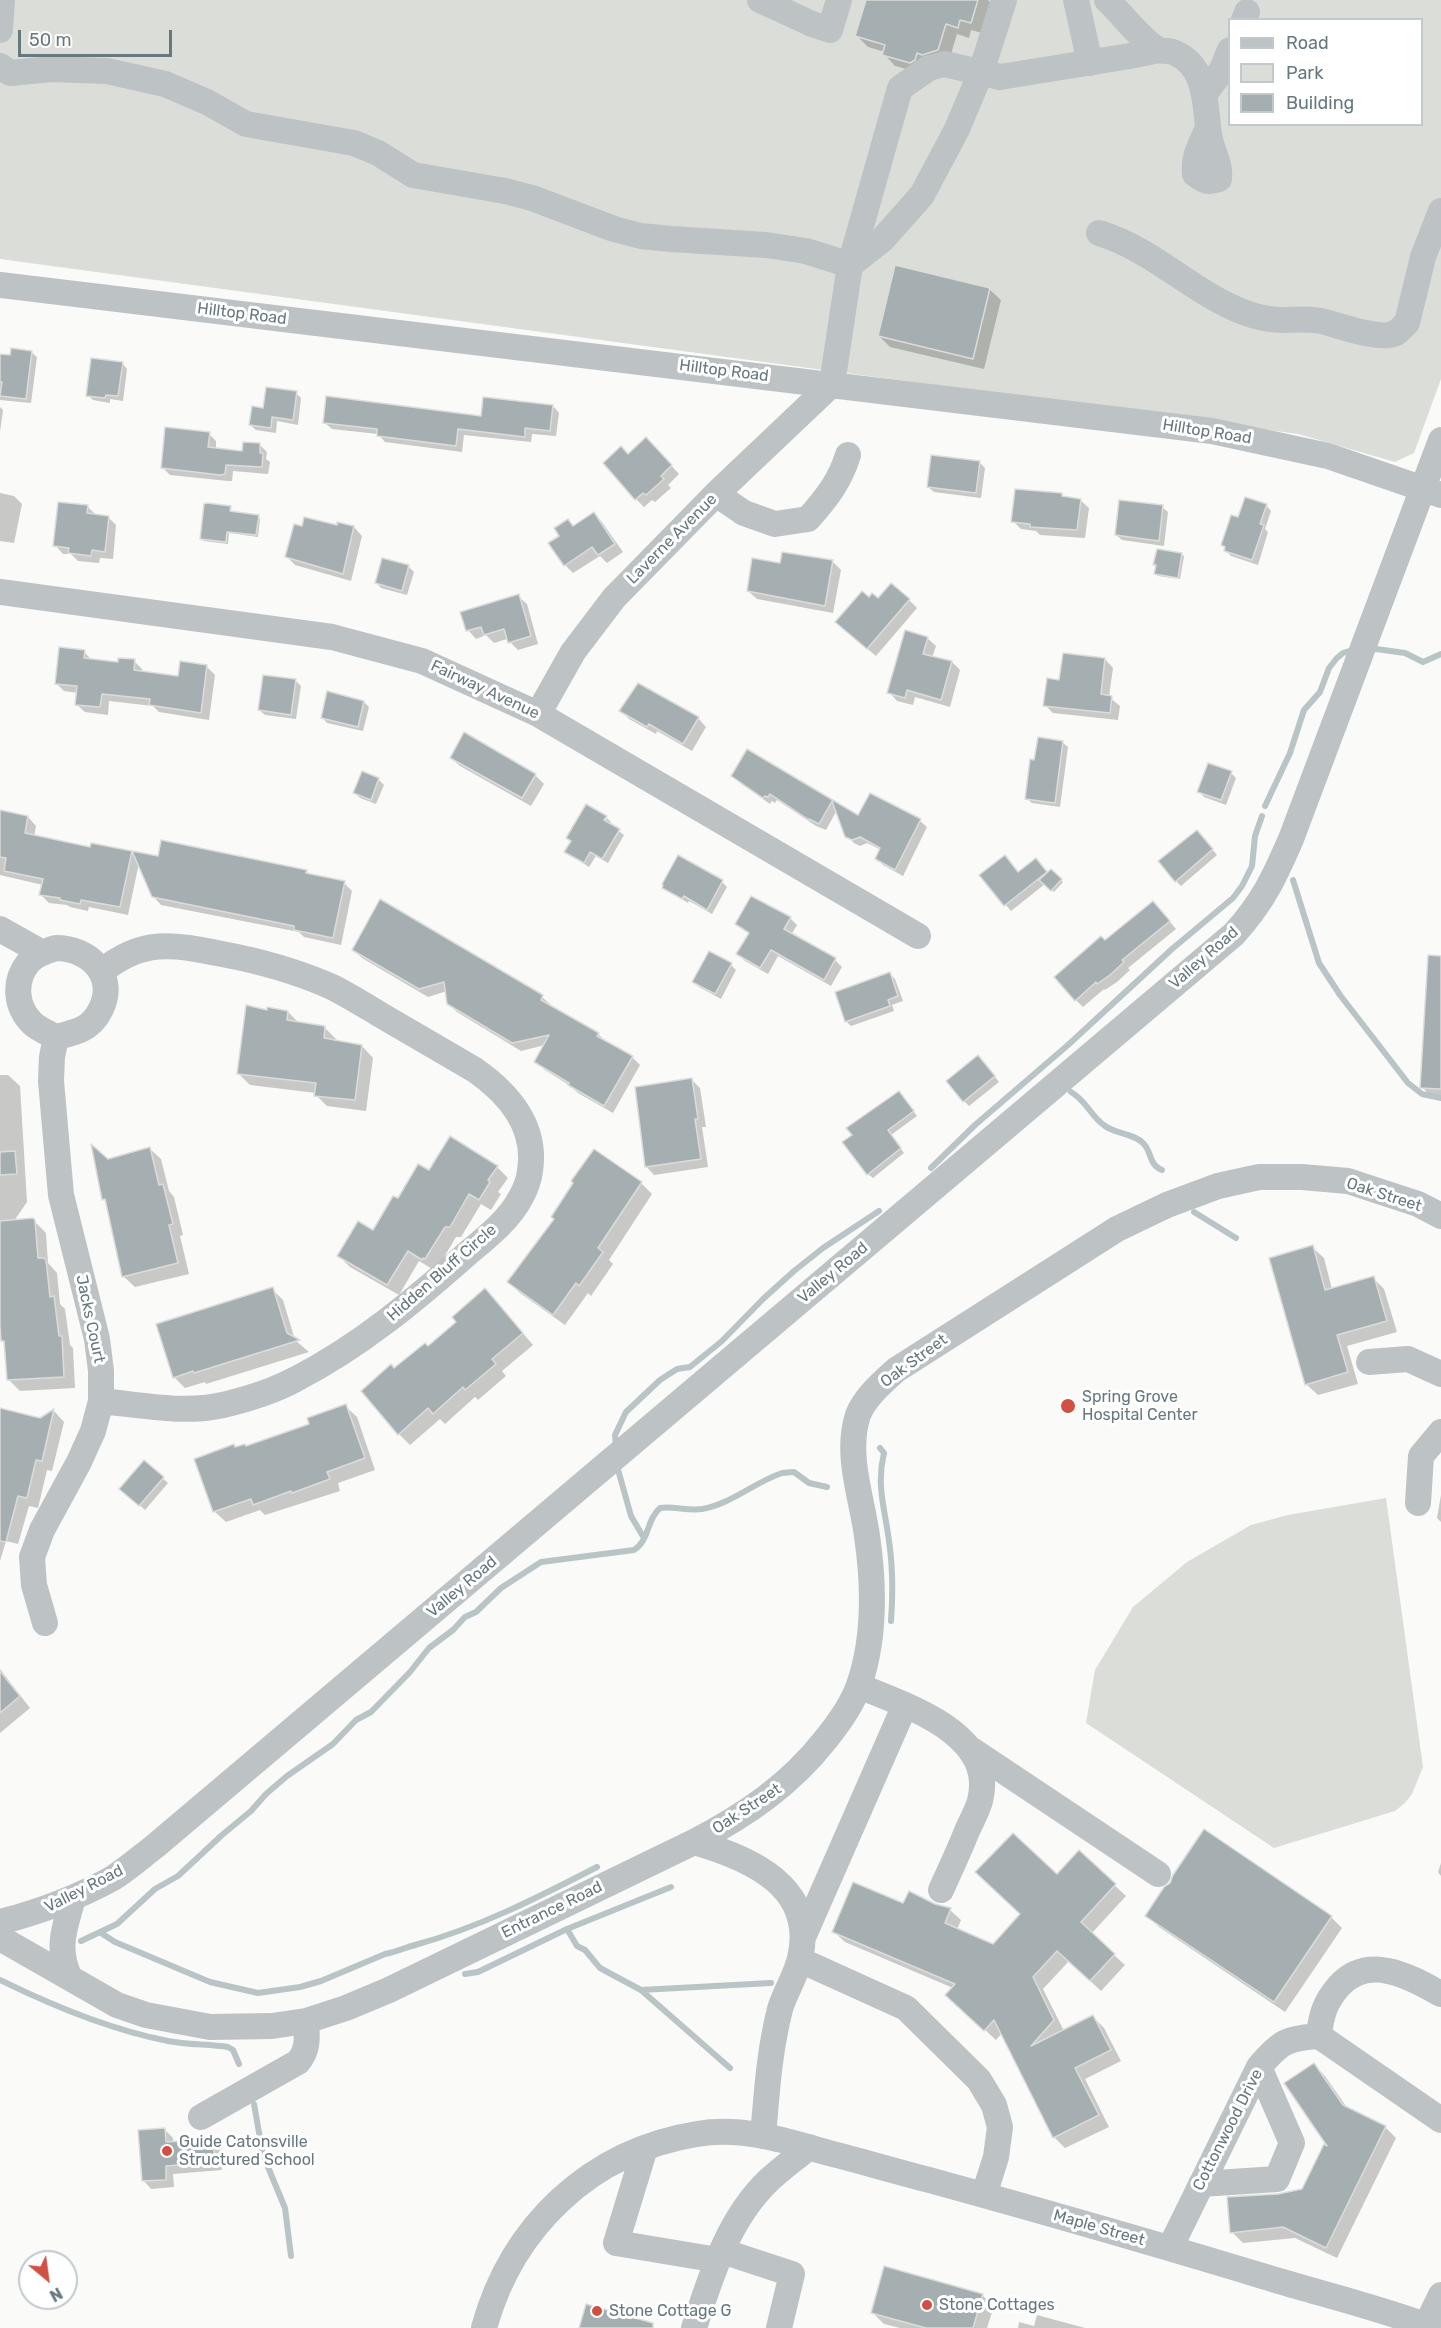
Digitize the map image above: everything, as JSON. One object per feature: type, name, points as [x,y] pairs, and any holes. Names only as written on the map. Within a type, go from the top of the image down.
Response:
[{"type":"street","points":[[0,30],[2,0]]},
{"type":"street","points":[[760,0],[812,24],[831,30],[839,0]]},
{"type":"street","points":[[850,265],[882,240],[922,195],[957,129],[981,72],[1004,0]]},
{"type":"street","points":[[1076,0],[1090,63]]},
{"type":"street","points":[[1107,0],[1158,50]]},
{"type":"street","points":[[832,384],[850,265],[900,88],[921,72],[945,63],[1000,76],[1158,50],[1175,53],[1186,61],[1199,79],[1205,95],[1209,128]]},
{"type":"street","points":[[1205,95],[1223,68],[1228,55]]},
{"type":"street","points":[[0,66],[10,73],[52,69],[107,71],[165,84],[207,102],[246,123],[354,143],[378,153],[413,175],[505,190],[614,229],[671,239],[806,251],[850,265]]},
{"type":"street","points":[[1099,233],[1123,240],[1207,294],[1243,312],[1277,320],[1316,320],[1371,333],[1391,334],[1396,333],[1407,323],[1423,257],[1441,211]]},
{"type":"street","name":"Hilltop Road","points":[[0,285],[1212,430],[1328,456],[1432,493]]},
{"type":"street","name":"Laverne Avenue","points":[[538,714],[573,652],[614,598],[716,494],[832,384]]},
{"type":"street","name":"Valley Road","points":[[0,1922],[35,1913],[73,1898],[115,1877],[154,1847],[1234,934],[1255,910],[1274,879],[1292,839],[1368,634],[1432,493],[1441,440]]},
{"type":"street","points":[[716,494],[744,513],[775,524],[808,519],[830,495],[843,472],[848,455]]},
{"type":"street","name":"Fairway Avenue","points":[[0,592],[332,637],[422,661],[538,714],[918,936]]},
{"type":"street","points":[[0,929],[41,952]]},
{"type":"street","name":"Hidden Bluff Circle","points":[[101,972],[116,960],[139,949],[164,945],[195,948],[250,959],[291,970],[333,988],[475,1070],[494,1084],[513,1104],[525,1122],[530,1150],[530,1172],[521,1198],[498,1227],[424,1292],[384,1323],[331,1360],[294,1380],[261,1394],[222,1405],[180,1409],[101,1401]]},
{"type":"street","points":[[56,948],[68,948],[81,952],[94,961],[101,972],[105,987],[104,1002],[97,1017],[84,1029],[56,1037],[32,1024],[21,1008],[9,978],[41,952],[56,948]]},
{"type":"street","name":"Jacks Court","points":[[45,1623],[34,1585],[32,1557],[42,1530],[93,1431],[101,1401],[101,1371],[97,1339],[61,1195],[51,1081],[56,1037]]},
{"type":"street","name":"Oak Street","points":[[694,1842],[736,1820],[781,1788],[809,1761],[840,1722],[859,1686],[868,1641],[872,1577],[855,1472],[854,1440],[859,1414],[876,1388],[896,1370],[1117,1229],[1167,1204],[1218,1186],[1259,1177],[1302,1176],[1348,1181],[1418,1204],[1441,1216]]},
{"type":"street","points":[[1369,1362],[1408,1359],[1441,1374]]},
{"type":"street","points":[[1418,1503],[1421,1456],[1441,1432]]},
{"type":"street","points":[[859,1686],[930,1716],[950,1728],[977,1763],[982,1781],[980,1802],[941,1890]]},
{"type":"street","points":[[763,2136],[770,2051],[781,2005],[800,1960],[804,1935],[905,1705]]},
{"type":"street","points":[[966,1746],[1158,1874]]},
{"type":"street","points":[[694,1842],[729,1852],[759,1866],[778,1881],[792,1898],[801,1917],[804,1935]]},
{"type":"street","name":"Entrance Road","points":[[0,1938],[117,2005],[146,2015],[210,2027],[272,2026],[306,2020],[346,2008],[389,1990],[694,1842]]},
{"type":"street","points":[[69,1976],[62,1961],[61,1943],[73,1898]]},
{"type":"street","points":[[800,1960],[906,2008],[980,2080],[994,2105],[1000,2127],[996,2157],[984,2195]]},
{"type":"street","points":[[1441,1994],[1410,1977],[1383,1970],[1362,1970],[1343,1981],[1328,1998],[1320,2015],[1319,2036],[1441,2120]]},
{"type":"street","points":[[201,2117],[298,2062],[304,2055],[307,2045],[306,2020]]},
{"type":"street","name":"Cottonwood Drive","points":[[1170,2248],[1259,2067],[1272,2051],[1292,2038],[1319,2036]]},
{"type":"street","points":[[1201,2184],[1277,2179],[1292,2143],[1259,2067]]},
{"type":"street","name":"Maple Street","points":[[484,2328],[494,2293],[511,2260],[531,2230],[559,2201],[589,2176],[623,2157],[662,2141],[700,2133],[731,2132],[763,2136],[809,2147],[984,2195],[1170,2248],[1428,2327]]},
{"type":"street","points":[[694,2328],[729,2234],[768,2181],[809,2147]]},
{"type":"street","points":[[645,2148],[616,2243],[720,2255],[792,2274],[779,2328]]},
{"type":"street","points":[[1428,2327],[1441,2295]]},
{"type":"green space","points":[[0,0],[1441,0],[1441,379],[1414,453],[1395,462],[1298,434],[0,259]]},
{"type":"green space","points":[[1386,1498],[1423,1767],[1412,1794],[1395,1811],[1274,1848],[1086,1723],[1095,1670],[1133,1607],[1187,1562],[1251,1525],[1288,1515]]},
{"type":"building","points":[[866,0],[978,0],[971,23],[960,20],[958,28],[946,24],[938,50],[922,55],[917,53],[915,60],[910,63],[882,55],[885,45],[855,36]]},
{"type":"building","points":[[895,265],[990,288],[973,359],[878,336]]},
{"type":"building","points":[[11,348],[32,351],[26,399],[0,396],[2,382],[0,382],[0,354],[10,355]]},
{"type":"building","points":[[91,358],[123,362],[118,396],[106,395],[105,398],[86,396]]},
{"type":"building","points":[[266,387],[297,391],[293,420],[272,417],[271,428],[249,425],[252,406],[263,408]]},
{"type":"building","points":[[326,396],[481,416],[483,397],[553,405],[550,431],[525,428],[525,437],[458,429],[456,446],[377,436],[377,429],[323,423]]},
{"type":"building","points":[[165,427],[210,432],[208,447],[242,451],[243,442],[260,443],[260,453],[263,453],[262,467],[226,465],[225,474],[220,475],[161,468]]},
{"type":"building","points":[[646,437],[672,465],[661,476],[664,479],[646,495],[643,493],[635,500],[603,463],[621,446],[628,454]]},
{"type":"building","points":[[931,455],[980,461],[976,493],[927,487]]},
{"type":"building","points":[[1015,489],[1062,493],[1062,496],[1081,499],[1077,530],[1030,527],[1030,524],[1011,522]]},
{"type":"building","points":[[1245,497],[1267,504],[1260,524],[1264,525],[1252,560],[1224,551],[1225,547],[1221,545],[1231,515],[1238,517]]},
{"type":"building","points":[[1119,500],[1163,505],[1159,541],[1115,535]]},
{"type":"building","points":[[58,502],[88,505],[87,513],[109,516],[105,552],[92,550],[91,556],[68,553],[69,548],[53,546]]},
{"type":"building","points":[[204,504],[231,506],[230,511],[259,515],[256,535],[227,532],[226,542],[200,539]]},
{"type":"building","points":[[594,512],[615,544],[598,555],[592,547],[564,566],[548,543],[559,536],[554,528],[568,519],[573,526]]},
{"type":"building","points":[[304,517],[337,525],[337,522],[354,526],[343,574],[285,557],[294,524],[302,526]]},
{"type":"building","points":[[1157,549],[1182,553],[1178,578],[1154,574],[1156,565],[1153,565]]},
{"type":"building","points":[[782,552],[833,560],[825,606],[747,591],[752,558],[780,563]]},
{"type":"building","points":[[382,558],[409,565],[402,591],[375,583]]},
{"type":"building","points":[[891,583],[910,599],[867,649],[835,622],[862,591],[869,597],[872,593],[878,598]]},
{"type":"building","points":[[519,594],[531,636],[508,643],[504,629],[484,635],[481,627],[466,631],[460,612]]},
{"type":"building","points":[[905,630],[928,637],[923,654],[952,661],[941,700],[907,690],[905,698],[887,693]]},
{"type":"building","points":[[59,647],[85,650],[84,658],[118,662],[118,658],[135,659],[134,670],[178,676],[180,661],[207,665],[201,713],[149,705],[150,699],[102,694],[100,707],[75,705],[77,686],[55,684]]},
{"type":"building","points":[[1063,653],[1105,658],[1101,694],[1112,696],[1110,713],[1043,706],[1047,678],[1059,680]]},
{"type":"building","points":[[263,675],[296,679],[291,715],[258,710]]},
{"type":"building","points":[[638,683],[699,717],[683,744],[649,724],[647,727],[619,711]]},
{"type":"building","points":[[327,691],[364,701],[358,727],[321,718]]},
{"type":"building","points":[[464,732],[536,774],[522,798],[450,758]]},
{"type":"building","points":[[1038,737],[1063,741],[1055,803],[1025,799],[1030,759],[1034,760]]},
{"type":"building","points":[[747,749],[858,815],[870,793],[921,819],[895,870],[875,859],[880,848],[860,837],[852,840],[845,837],[832,801],[819,824],[809,820],[770,794],[763,798],[731,776]]},
{"type":"building","points":[[1208,763],[1232,771],[1221,800],[1197,792]]},
{"type":"building","points":[[362,771],[379,778],[371,800],[353,793]]},
{"type":"building","points":[[586,804],[607,816],[604,820],[620,829],[602,859],[590,852],[584,863],[564,852],[571,841],[566,838]]},
{"type":"building","points":[[0,810],[28,816],[25,833],[90,847],[91,843],[132,851],[120,907],[81,900],[80,904],[39,895],[43,879],[4,871],[6,858],[0,857]]},
{"type":"building","points":[[1197,830],[1213,849],[1175,882],[1158,861]]},
{"type":"building","points":[[161,840],[307,870],[306,873],[345,881],[333,938],[294,930],[294,926],[152,897],[132,851],[158,856]]},
{"type":"building","points":[[678,855],[723,880],[707,910],[684,896],[682,899],[662,888]]},
{"type":"building","points":[[1005,855],[1018,872],[1036,858],[1047,872],[1004,906],[979,875]]},
{"type":"building","points":[[1051,869],[1062,879],[1051,891],[1039,880]]},
{"type":"building","points":[[751,896],[791,917],[784,929],[836,958],[824,980],[771,950],[760,968],[736,954],[749,933],[735,924]]},
{"type":"building","points":[[380,899],[543,995],[541,1000],[599,1033],[597,1036],[633,1056],[604,1106],[534,1062],[549,1035],[512,1043],[447,1004],[444,982],[419,989],[352,950]]},
{"type":"building","points":[[1153,901],[1170,921],[1122,960],[1124,962],[1110,975],[1097,984],[1096,982],[1075,1001],[1054,977],[1101,936],[1105,940]]},
{"type":"building","points":[[709,951],[732,963],[715,994],[692,982]]},
{"type":"building","points":[[1428,955],[1441,956],[1441,1089],[1420,1088]]},
{"type":"building","points":[[890,972],[898,996],[888,1000],[890,1006],[845,1022],[835,992]]},
{"type":"building","points":[[246,1005],[267,1010],[267,1007],[288,1011],[287,1020],[325,1026],[324,1038],[362,1045],[355,1100],[314,1096],[316,1083],[237,1074]]},
{"type":"building","points":[[978,1055],[995,1076],[963,1102],[946,1081]]},
{"type":"building","points":[[692,1078],[701,1159],[645,1167],[635,1087]]},
{"type":"building","points":[[899,1091],[914,1111],[888,1130],[901,1148],[867,1175],[842,1142],[852,1135],[846,1128]]},
{"type":"building","points":[[450,1136],[498,1166],[488,1180],[490,1182],[479,1200],[469,1194],[450,1227],[445,1227],[425,1259],[422,1260],[408,1251],[387,1285],[337,1256],[358,1221],[373,1230],[393,1196],[398,1198],[418,1164],[429,1170]]},
{"type":"building","points":[[91,1144],[108,1159],[150,1147],[159,1185],[163,1184],[173,1224],[169,1225],[178,1263],[122,1277],[105,1199],[102,1200]]},
{"type":"building","points":[[594,1149],[642,1182],[598,1248],[603,1252],[579,1286],[576,1283],[553,1315],[507,1282],[554,1219],[551,1217],[573,1183],[571,1181]]},
{"type":"building","points":[[15,1151],[17,1174],[0,1175],[0,1152]]},
{"type":"building","points":[[33,1218],[38,1258],[46,1260],[50,1297],[54,1296],[59,1336],[62,1336],[64,1377],[7,1380],[4,1341],[1,1341],[0,1326],[0,1221]]},
{"type":"building","points":[[1313,1245],[1325,1290],[1374,1276],[1387,1321],[1337,1335],[1348,1372],[1305,1385],[1269,1258]]},
{"type":"building","points":[[273,1287],[287,1333],[300,1340],[173,1378],[156,1324]]},
{"type":"building","points":[[485,1288],[523,1333],[492,1359],[496,1364],[465,1390],[463,1387],[433,1414],[428,1408],[398,1435],[361,1391],[391,1364],[394,1368],[425,1343],[428,1346],[456,1322],[452,1317]]},
{"type":"building","points":[[346,1404],[365,1458],[327,1472],[330,1479],[292,1493],[291,1491],[253,1505],[251,1499],[213,1512],[194,1459],[234,1444],[235,1447],[245,1444],[246,1446],[309,1424],[307,1418]]},
{"type":"building","points":[[0,1408],[40,1418],[54,1409],[42,1461],[36,1460],[27,1498],[18,1496],[6,1542],[0,1541]]},
{"type":"building","points":[[144,1460],[164,1477],[139,1506],[119,1489]]},
{"type":"building","points":[[0,1671],[20,1696],[0,1713]]},
{"type":"building","points":[[1204,1829],[1332,1916],[1274,2002],[1145,1916],[1164,1887],[1170,1883]]},
{"type":"building","points":[[1013,1833],[1057,1874],[1079,1850],[1116,1884],[1081,1922],[1115,1954],[1090,1981],[1057,1951],[1033,1977],[1054,2020],[1031,2046],[1093,2015],[1111,2050],[1075,2068],[1099,2115],[1053,2138],[994,2020],[984,2031],[945,1995],[955,1984],[832,1932],[853,1882],[903,1903],[909,1891],[935,1904],[951,1908],[945,1923],[993,1944],[1020,1914],[975,1872]]},
{"type":"building","points":[[1314,2063],[1343,2105],[1386,2126],[1326,2248],[1283,2227],[1230,2233],[1227,2197],[1278,2194],[1302,2189],[1324,2144],[1327,2146],[1284,2083]]},
{"type":"building","points":[[165,2128],[166,2142],[213,2139],[215,2162],[166,2166],[166,2180],[142,2181],[138,2130]]},
{"type":"building","name":"Stone Cottages","points":[[884,2266],[983,2294],[973,2328],[926,2328],[871,2313]]},
{"type":"building","name":"Stone Cottage G","points":[[586,2304],[653,2323],[653,2328],[579,2328]]},
{"type":"waterway","points":[[1369,648],[1405,653],[1423,662],[1441,654]]},
{"type":"waterway","points":[[1265,806],[1290,753],[1304,710],[1320,692],[1329,668],[1337,658],[1353,650]]},
{"type":"waterway","points":[[931,1168],[975,1125],[1068,1045],[1172,949],[1233,898],[1252,866],[1255,836],[1262,816]]},
{"type":"waterway","points":[[1293,880],[1319,963],[1340,995],[1408,1083],[1422,1094],[1441,1098]]},
{"type":"waterway","points":[[1071,1092],[1105,1126],[1140,1140],[1147,1147],[1155,1165],[1162,1170]]},
{"type":"waterway","points":[[616,1447],[615,1435],[626,1412],[660,1380],[677,1369],[690,1367],[722,1341],[794,1271],[823,1248],[879,1211]]},
{"type":"waterway","points":[[1194,1212],[1236,1238]]},
{"type":"waterway","points":[[880,1448],[884,1453],[881,1487],[892,1571],[891,1621]]},
{"type":"waterway","points":[[617,1466],[631,1516],[644,1538]]},
{"type":"waterway","points":[[81,1941],[117,1924],[155,1889],[178,1876],[287,1776],[333,1744],[356,1720],[371,1712],[410,1672],[429,1648],[453,1630],[465,1617],[476,1612],[501,1588],[541,1562],[634,1550],[643,1541],[652,1518],[660,1508],[702,1509],[713,1506],[782,1473],[794,1472],[809,1483],[827,1487]]},
{"type":"waterway","points":[[101,1933],[115,1942],[210,1982],[258,1993],[300,1987],[321,1981],[385,1954],[462,1930],[531,1900],[597,1867]]},
{"type":"waterway","points":[[465,1974],[478,1972],[567,1929],[671,1887]]},
{"type":"waterway","points":[[567,1929],[577,1946],[585,1950],[600,1968],[641,1990],[730,2068]]},
{"type":"waterway","points":[[0,1980],[103,2024],[176,2042],[228,2047],[233,2050],[239,2064]]},
{"type":"waterway","points":[[641,1990],[771,1983]]},
{"type":"waterway","points":[[254,2104],[263,2155],[285,2208],[291,2256]]},
{"type":"place","name":"Spring Grove Hospital Center","points":[[1068,1406]]},
{"type":"place","name":"Guide Catonsville Structured School","points":[[167,2151]]},
{"type":"place","name":"Stone Cottages","points":[[927,2305]]},
{"type":"place","name":"Stone Cottage G","points":[[597,2311]]}]
